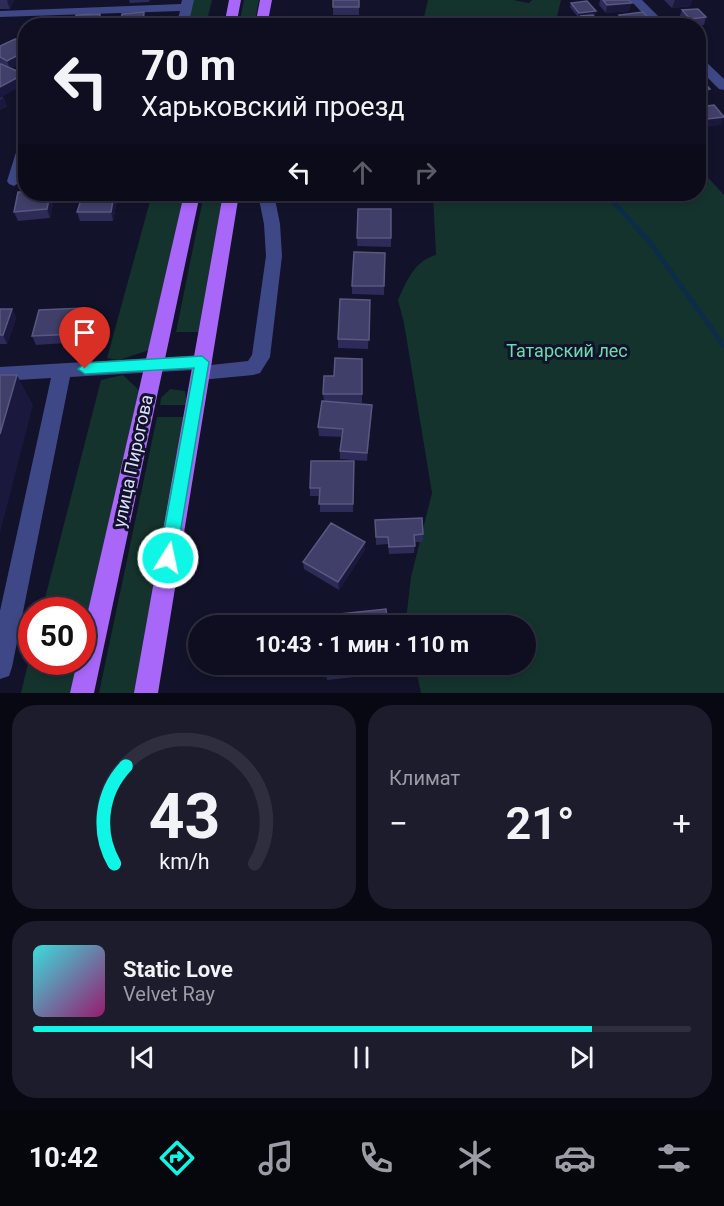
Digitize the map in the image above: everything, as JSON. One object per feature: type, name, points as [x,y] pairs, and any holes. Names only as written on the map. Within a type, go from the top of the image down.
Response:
[{"type":"main road","points":[[232,18],[235,0]]},
{"type":"main road","points":[[263,18],[266,0]]},
{"type":"main road","name":"улица Пирогова","points":[[81,693],[190,201]]},
{"type":"main road","points":[[146,693],[230,201]]},
{"type":"street","points":[[636,0],[654,18]]},
{"type":"street","points":[[0,14],[187,3],[184,18]]},
{"type":"street","points":[[64,18],[67,10]]},
{"type":"street","points":[[706,69],[724,86]]},
{"type":"street","points":[[13,181],[18,166]]},
{"type":"street","points":[[0,374],[154,364],[253,368],[261,357],[274,256],[272,224],[267,201]]},
{"type":"street","points":[[0,667],[62,370]]},
{"type":"green space","points":[[193,0],[212,0],[208,18],[189,18]]},
{"type":"green space","points":[[244,0],[259,0],[255,18],[240,18]]},
{"type":"green space","points":[[428,0],[513,0],[529,3],[532,0],[561,0],[557,18],[424,18]]},
{"type":"green space","name":"Татарский лес","points":[[706,176],[724,195],[724,693],[421,693],[417,675],[536,675],[536,615],[407,615],[411,577],[432,493],[404,323],[398,300],[408,279],[428,258],[436,255],[433,201],[706,201]]},
{"type":"green space","points":[[150,201],[185,201],[152,349],[119,360],[107,358]]},
{"type":"green space","points":[[203,201],[223,201],[199,332],[176,332]]},
{"type":"green space","points":[[123,375],[142,393],[96,597],[45,597],[101,380]]},
{"type":"green space","points":[[170,389],[185,391],[187,405],[160,405],[161,398]]},
{"type":"green space","points":[[157,417],[184,417],[135,693],[99,693]]},
{"type":"green space","points":[[25,675],[78,675],[74,693],[21,693]]},
{"type":"building","points":[[333,0],[359,0],[359,7],[333,7]]},
{"type":"building","points":[[603,0],[629,0],[632,3],[607,5]]},
{"type":"building","points":[[587,1],[596,11],[579,13],[571,3]]},
{"type":"building","points":[[698,9],[706,17],[689,18],[682,10]]},
{"type":"building","points":[[144,12],[143,18],[122,18],[122,14]]},
{"type":"building","points":[[643,12],[648,18],[621,18],[619,15]]},
{"type":"building","points":[[100,14],[100,18],[75,18],[76,15]]},
{"type":"building","points":[[593,15],[596,18],[583,18],[581,16]]},
{"type":"building","points":[[15,39],[18,40],[18,55],[7,61],[0,57],[0,46]]},
{"type":"building","points":[[0,64],[18,71],[18,77],[0,87]]},
{"type":"building","points":[[714,105],[724,117],[706,119],[706,106]]},
{"type":"building","points":[[18,192],[18,201],[49,201],[47,209],[14,212]]},
{"type":"building","points":[[81,201],[113,201],[111,212],[77,212]]},
{"type":"building","points":[[358,209],[391,209],[391,238],[357,238]]},
{"type":"building","points":[[354,252],[385,253],[384,286],[352,286]]},
{"type":"building","points":[[340,299],[370,300],[369,340],[338,339]]},
{"type":"building","points":[[84,308],[78,334],[32,336],[39,310]]},
{"type":"building","points":[[0,309],[12,309],[3,335],[0,335]]},
{"type":"building","points":[[335,358],[362,359],[362,394],[323,394],[324,376],[334,376]]},
{"type":"building","points":[[0,375],[17,375],[0,434]]},
{"type":"building","points":[[322,401],[372,405],[367,453],[340,451],[343,429],[318,427]]},
{"type":"building","points":[[311,461],[354,461],[353,504],[319,504],[320,488],[310,488]]},
{"type":"building","points":[[422,518],[423,534],[414,535],[415,546],[389,547],[388,537],[376,537],[375,520]]},
{"type":"building","points":[[331,523],[365,542],[338,582],[303,562]]},
{"type":"building","points":[[386,609],[387,615],[330,615]]},
{"type":"waterway","points":[[612,201],[649,241],[724,346]]},
{"type":"route","points":[[85,369],[202,362],[168,558]]}]
